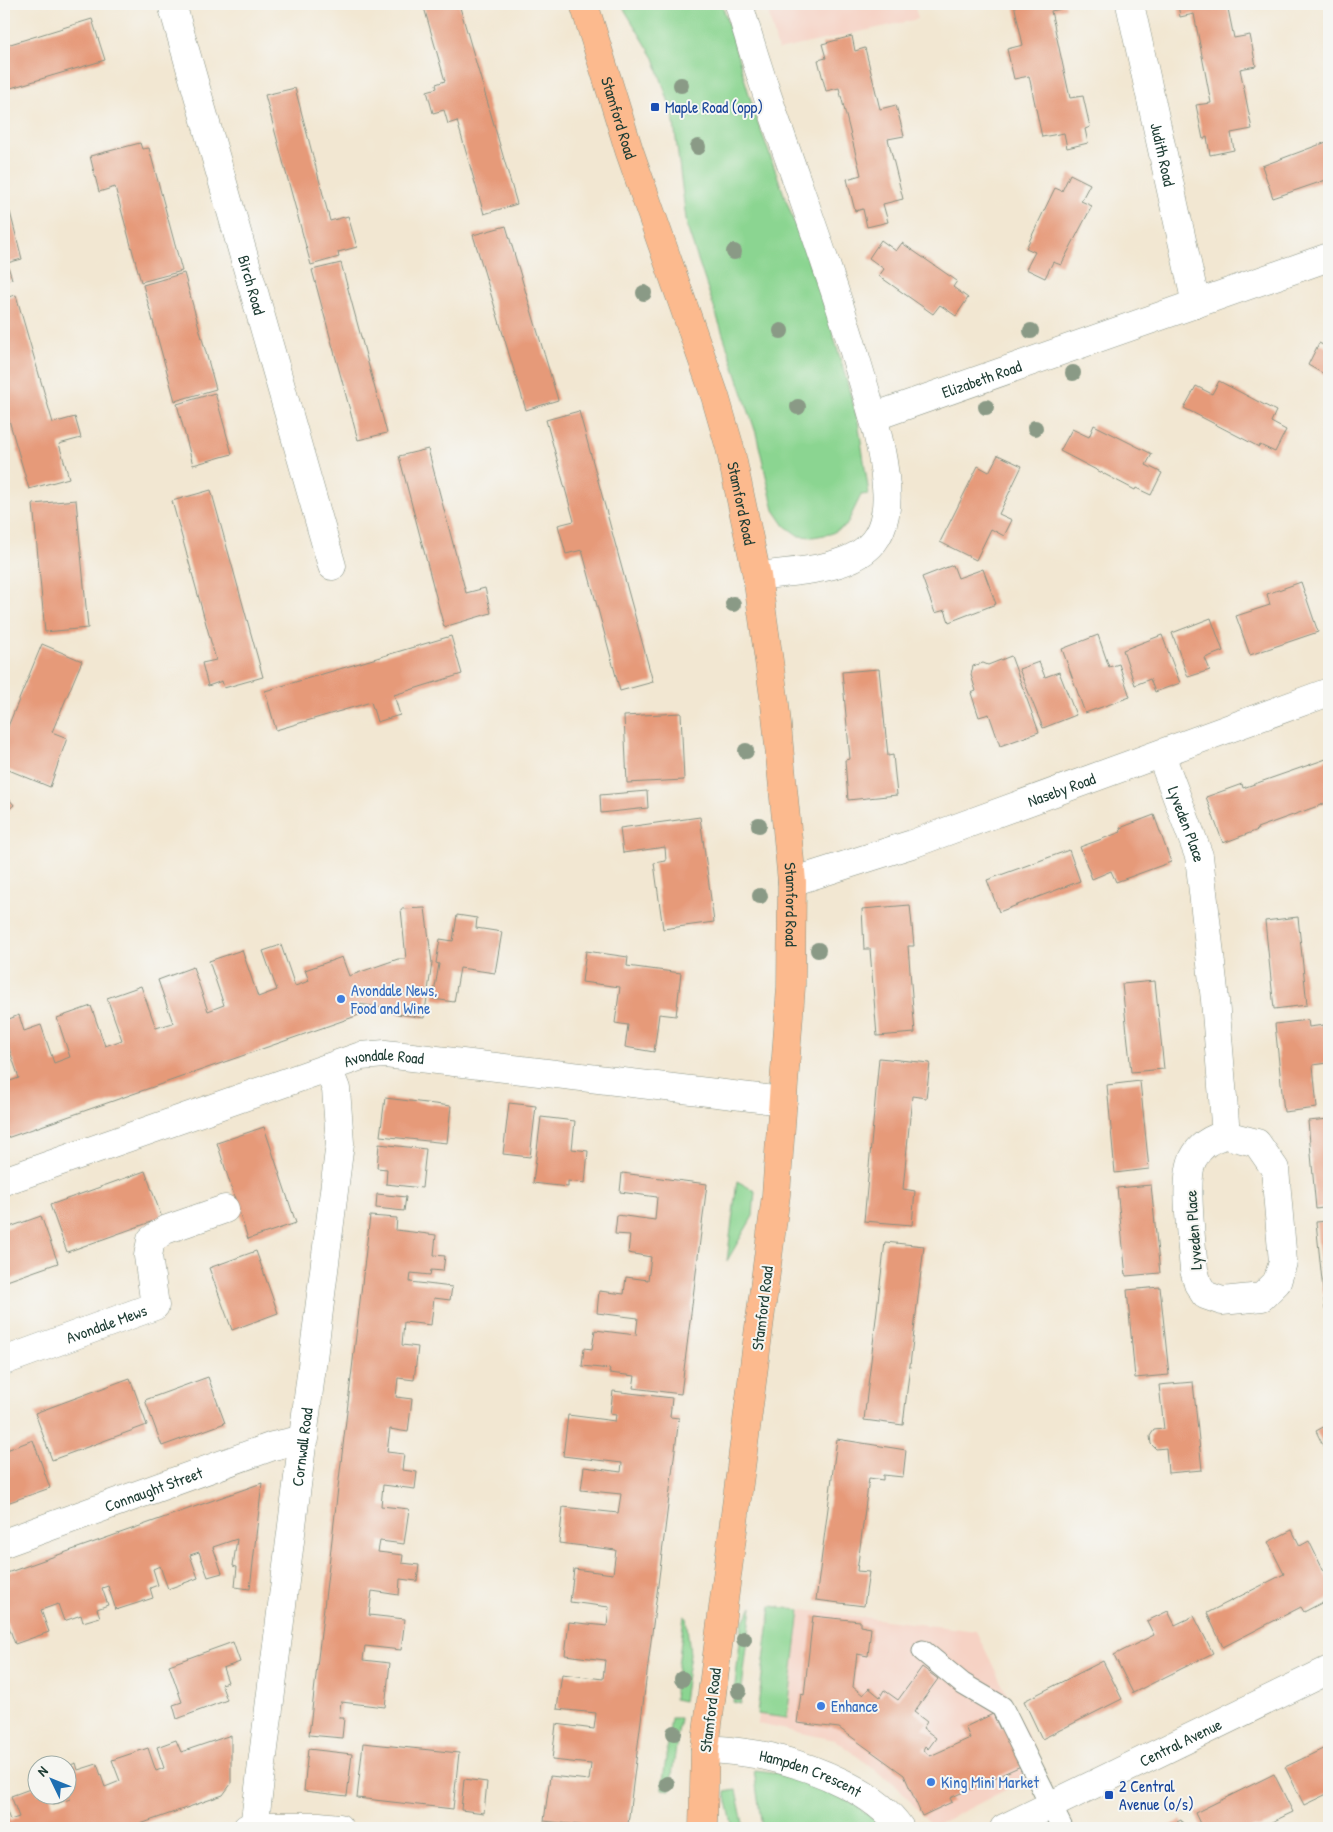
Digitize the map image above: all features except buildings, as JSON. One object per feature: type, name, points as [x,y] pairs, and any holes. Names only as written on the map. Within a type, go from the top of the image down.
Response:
[{"type":"main road","name":"Stamford Road","points":[[584,4],[629,150],[719,409],[730,448],[757,576],[776,704],[792,882],[791,986],[776,1195],[705,1748],[703,1828]]},
{"type":"street","name":"Birch Road","points":[[172,4],[332,566]]},
{"type":"street","points":[[739,4],[847,328],[882,455],[887,489],[885,515],[874,541],[855,557],[840,563],[796,572],[757,576]]},
{"type":"street","name":"Judith Road","points":[[1130,4],[1196,304]]},
{"type":"street","name":"Elizabeth Road","points":[[872,417],[1329,257]]},
{"type":"street","name":"Naseby Road","points":[[792,882],[912,844],[1162,755],[1329,692]]},
{"type":"street","name":"Lyveden Place","points":[[1162,755],[1199,856],[1216,1000],[1226,1135]]},
{"type":"street","name":"Avondale Road","points":[[4,1181],[361,1056],[385,1054],[784,1101]]},
{"type":"street","name":"Cornwall Road","points":[[252,1828],[305,1439],[340,1143],[336,1089],[328,1068]]},
{"type":"street","name":"Lyveden Place","points":[[1226,1135],[1257,1143],[1275,1169],[1283,1262],[1277,1282],[1262,1297],[1222,1301],[1205,1295],[1198,1284],[1194,1270],[1189,1177],[1192,1160],[1202,1146],[1213,1138],[1226,1135]]},
{"type":"street","name":"Avondale Mews","points":[[4,1361],[155,1306],[148,1256],[151,1240],[165,1230],[225,1209]]},
{"type":"street","name":"Connaught Street","points":[[4,1542],[273,1446],[305,1439]]},
{"type":"street","name":"Central Avenue","points":[[1004,1828],[1056,1817],[1329,1670]]},
{"type":"street","name":"Hampden Crescent","points":[[705,1748],[773,1758],[828,1776],[871,1800],[900,1828]]},
{"type":"street","points":[[252,1828],[319,1826],[340,1828]]},
{"type":"lane","points":[[923,1651],[964,1684],[1002,1707],[1056,1817]]},
{"type":"shaded area","points":[[766,4],[914,4],[918,19],[778,50]]},
{"type":"shaded area","points":[[771,1606],[976,1631],[1044,1770],[933,1827],[897,1786],[835,1740],[758,1724]]},
{"type":"green space","points":[[621,4],[722,4],[755,114],[828,316],[858,421],[869,494],[861,495],[846,526],[830,534],[813,537],[799,536],[785,526],[774,510],[756,433],[687,227],[673,115],[654,58]]},
{"type":"green space","points":[[737,1181],[755,1191],[753,1216],[727,1261]]},
{"type":"green space","points":[[771,1606],[800,1610],[787,1718],[757,1714]]},
{"type":"green space","points":[[752,1607],[740,1704],[733,1702],[742,1624]]},
{"type":"green space","points":[[684,1616],[686,1617],[690,1654],[683,1701],[674,1699]]},
{"type":"green space","points":[[671,1718],[680,1718],[670,1790],[662,1789]]},
{"type":"green space","points":[[754,1770],[789,1776],[824,1788],[856,1805],[883,1828],[762,1828]]},
{"type":"green space","points":[[736,1790],[744,1828],[733,1828],[725,1792]]},
{"type":"place","name":"Maple Road (opp)","points":[[655,107]]},
{"type":"place","name":"Avondale News, Food and Wine","points":[[341,999]]},
{"type":"place","name":"Enhance","points":[[821,1706]]},
{"type":"place","name":"King Mini Market","points":[[931,1782]]},
{"type":"place","name":"2 Central Avenue (o/s)","points":[[1109,1795]]}]
